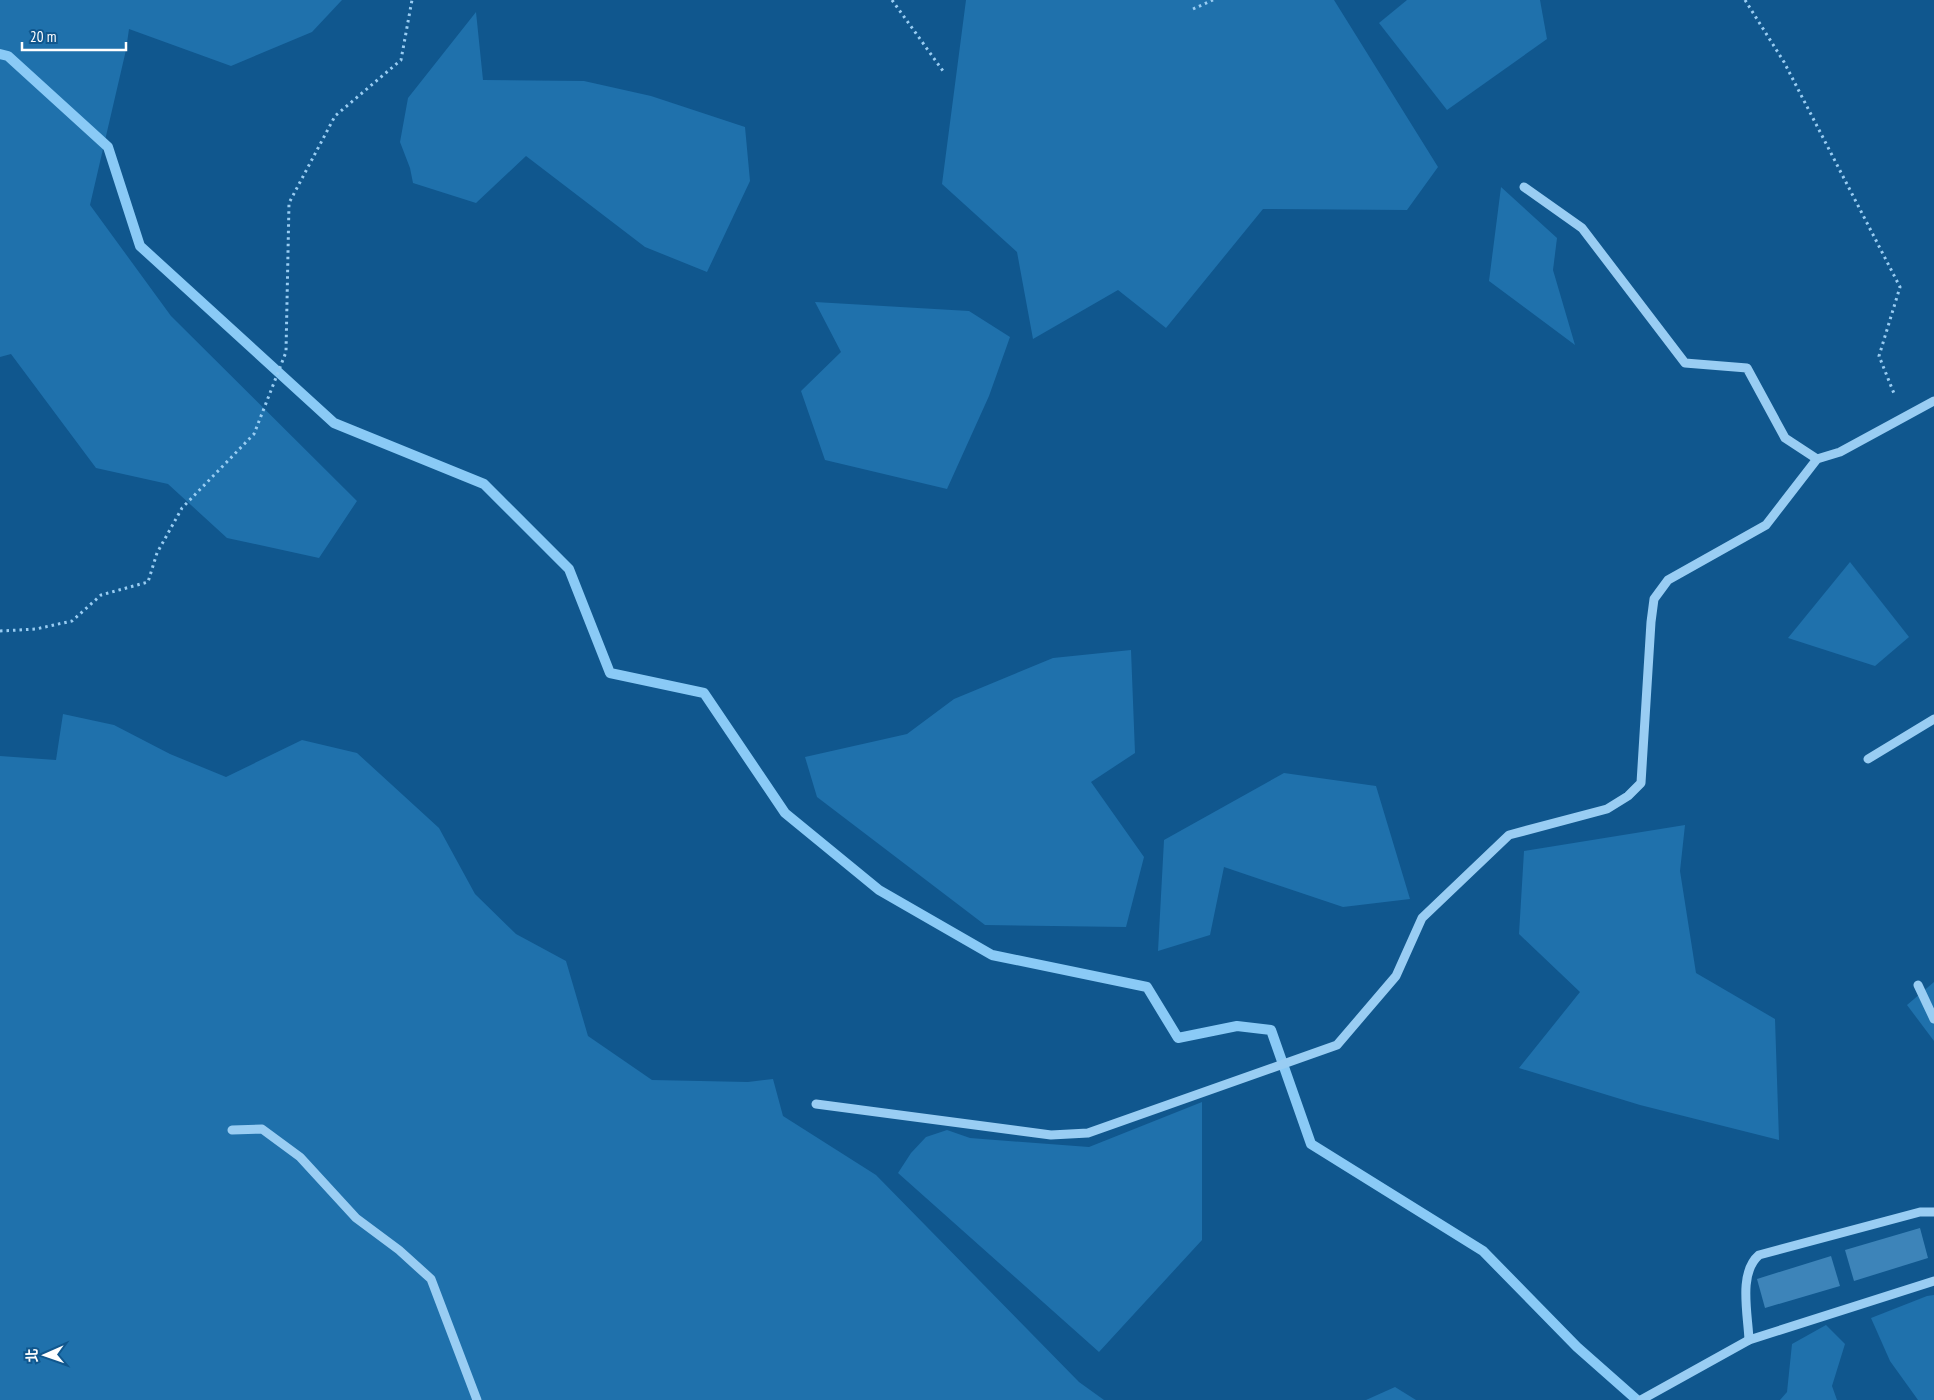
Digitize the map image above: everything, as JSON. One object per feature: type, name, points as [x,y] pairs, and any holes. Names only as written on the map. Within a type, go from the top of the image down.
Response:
[{"type":"street","points":[[1524,187],[1582,228],[1685,363],[1747,368],[1785,438],[1817,459]]},
{"type":"street","points":[[816,1104],[1052,1135],[1088,1133],[1337,1045],[1396,976],[1422,918],[1509,835],[1606,809],[1628,796],[1641,783],[1650,622],[1654,599],[1668,580],[1766,525],[1817,459],[1840,452],[1934,400]]},
{"type":"street","points":[[1868,759],[1934,719]]},
{"type":"street","points":[[1918,985],[1934,1019]]},
{"type":"street","points":[[232,1130],[262,1129],[300,1157],[356,1218],[400,1250],[432,1279],[477,1400]]},
{"type":"street","points":[[1748,1340],[1746,1279],[1751,1262],[1759,1255],[1920,1212],[1934,1212]]},
{"type":"street","points":[[1641,1400],[1748,1340],[1934,1281]]},
{"type":"path","points":[[0,631],[36,629],[72,621],[100,595],[148,582],[157,553],[182,508],[254,434],[286,352],[290,203],[335,116],[401,60],[412,0]]},
{"type":"path","points":[[892,0],[943,71]]},
{"type":"path","points":[[1193,9],[1213,0]]},
{"type":"path","points":[[1745,0],[1784,62],[1900,287],[1879,356],[1903,416]]},
{"type":"shaded area","points":[[0,0],[342,0],[312,32],[231,66],[129,29],[126,50],[90,205],[171,316],[357,501],[319,558],[227,538],[168,484],[96,468],[11,354],[0,357]]},
{"type":"shaded area","points":[[966,0],[1334,0],[1438,167],[1407,210],[1263,209],[1166,328],[1118,290],[1033,339],[1017,252],[942,184]]},
{"type":"shaded area","points":[[1407,0],[1540,0],[1547,39],[1447,110],[1379,23]]},
{"type":"shaded area","points":[[476,12],[483,80],[584,81],[651,96],[745,127],[750,181],[707,272],[645,247],[526,156],[476,203],[413,183],[410,168],[400,142],[408,98]]},
{"type":"shaded area","points":[[1501,187],[1557,238],[1553,270],[1575,345],[1489,281]]},
{"type":"shaded area","points":[[815,302],[969,311],[1010,337],[989,396],[947,489],[825,460],[801,391],[841,352]]},
{"type":"shaded area","points":[[1850,562],[1909,637],[1875,666],[1788,638]]},
{"type":"shaded area","points":[[1131,650],[1135,753],[1091,782],[1144,857],[1126,927],[985,925],[817,797],[805,757],[907,734],[954,699],[1053,658]]},
{"type":"shaded area","points":[[63,714],[114,725],[170,754],[226,777],[302,740],[357,753],[439,828],[475,894],[516,934],[566,961],[588,1036],[652,1080],[748,1082],[773,1079],[783,1116],[876,1175],[1079,1382],[1104,1400],[0,1400],[0,756],[56,760]]},
{"type":"shaded area","points":[[1284,773],[1376,786],[1410,899],[1343,907],[1224,867],[1210,935],[1158,951],[1164,840]]},
{"type":"shaded area","points":[[1685,825],[1680,871],[1696,973],[1775,1019],[1779,1140],[1640,1105],[1519,1068],[1580,992],[1519,934],[1524,851]]},
{"type":"shaded area","points":[[1934,982],[1934,1041],[1907,1005]]},
{"type":"shaded area","points":[[1202,1102],[1202,1240],[1099,1352],[898,1173],[911,1153],[926,1137],[947,1130],[970,1138],[1089,1147]]},
{"type":"shaded area","points":[[1934,1295],[1934,1400],[1918,1400],[1890,1361],[1871,1318]]},
{"type":"shaded area","points":[[1826,1325],[1845,1344],[1832,1386],[1837,1400],[1780,1400],[1787,1392],[1792,1344]]},
{"type":"shaded area","points":[[1395,1387],[1416,1400],[1366,1400]]},
{"type":"building","points":[[1920,1228],[1928,1258],[1854,1281],[1845,1250]]},
{"type":"building","points":[[1831,1256],[1840,1286],[1765,1308],[1757,1279]]},
{"type":"waterway","points":[[0,54],[8,56],[108,147],[140,246],[334,423],[484,484],[569,569],[610,673],[704,693],[785,813],[879,890],[992,955],[1147,987],[1178,1038],[1237,1026],[1271,1030],[1311,1144],[1483,1251],[1577,1347],[1637,1400]]}]
